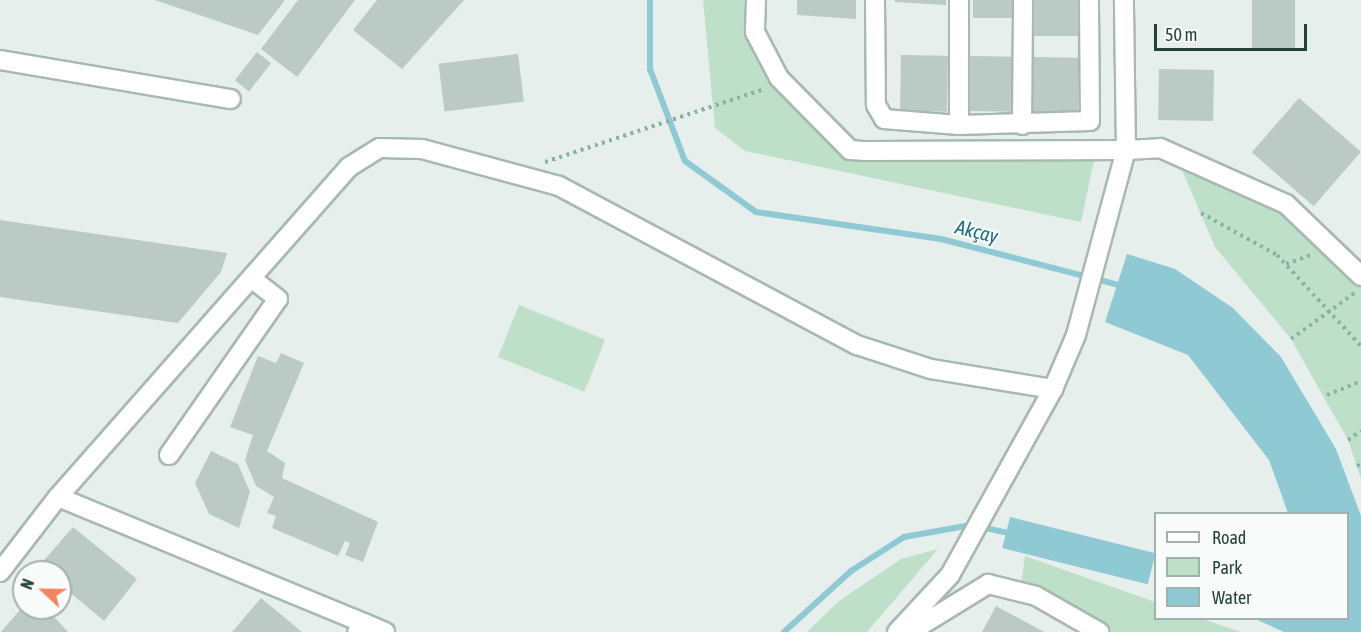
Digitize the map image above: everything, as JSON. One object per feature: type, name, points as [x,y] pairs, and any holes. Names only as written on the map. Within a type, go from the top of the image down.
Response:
[{"type":"street","points":[[756,0],[755,32],[784,83],[850,150],[1160,148],[1286,204],[1361,276]]},
{"type":"street","points":[[874,0],[876,105],[884,119],[959,124],[1022,124],[1090,120],[1089,0]]},
{"type":"street","points":[[959,124],[960,0]]},
{"type":"street","points":[[1022,124],[1023,0]]},
{"type":"street","points":[[897,632],[950,575],[999,493],[1053,389],[1076,335],[1126,150],[1124,0]]},
{"type":"street","points":[[0,60],[231,99]]},
{"type":"street","points":[[0,572],[58,497],[349,167],[380,148],[422,149],[516,172],[624,216],[792,314],[857,345],[931,369],[1053,389]]},
{"type":"street","points":[[168,455],[278,299],[251,278]]},
{"type":"street","points":[[58,497],[360,628],[385,632]]},
{"type":"street","points":[[910,632],[987,584],[1036,596],[1099,632]]},
{"type":"path","points":[[516,172],[612,137],[784,83]]},
{"type":"path","points":[[1201,213],[1286,264],[1361,346]]},
{"type":"path","points":[[1286,264],[1330,247]]},
{"type":"path","points":[[1291,339],[1361,288]]},
{"type":"path","points":[[1327,395],[1361,381]]},
{"type":"path","points":[[1348,440],[1361,431]]},
{"type":"green space","points":[[703,0],[756,0],[755,32],[850,150],[1096,151],[1081,222],[745,151],[715,128]]},
{"type":"green space","points":[[1182,170],[1276,207],[1361,277],[1361,479],[1348,440],[1291,339],[1215,247]]},
{"type":"green space","points":[[519,305],[605,340],[584,392],[498,357]]},
{"type":"green space","points":[[938,549],[867,632],[807,632],[839,601],[901,559]]},
{"type":"green space","points":[[1025,556],[1154,602],[1154,620],[1206,620],[1241,632],[1099,632],[1021,583]]},
{"type":"water","points":[[1127,254],[1175,269],[1233,308],[1281,357],[1336,449],[1361,516],[1361,632],[1284,632],[1257,620],[1349,620],[1349,512],[1288,512],[1269,460],[1188,355],[1105,322]]},
{"type":"water","points":[[1010,517],[1154,553],[1148,584],[1002,548]]},
{"type":"building","points":[[155,0],[285,0],[258,35]]},
{"type":"building","points":[[298,0],[355,0],[297,77],[261,49]]},
{"type":"building","points":[[377,0],[464,0],[402,69],[353,30]]},
{"type":"building","points":[[797,0],[856,0],[856,19],[797,15]]},
{"type":"building","points":[[895,0],[946,0],[946,5],[895,2]]},
{"type":"building","points":[[973,0],[1021,0],[1021,18],[973,18]]},
{"type":"building","points":[[1033,0],[1080,0],[1080,36],[1033,36]]},
{"type":"building","points":[[1252,0],[1295,0],[1295,50],[1252,50]]},
{"type":"building","points":[[257,52],[271,63],[249,91],[235,80]]},
{"type":"building","points":[[518,54],[524,102],[444,111],[439,64]]},
{"type":"building","points":[[901,55],[948,56],[947,112],[900,111]]},
{"type":"building","points":[[970,56],[1017,57],[1016,112],[969,111]]},
{"type":"building","points":[[1032,57],[1079,58],[1078,113],[1031,112]]},
{"type":"building","points":[[1159,69],[1214,70],[1213,121],[1158,120]]},
{"type":"building","points":[[1299,98],[1361,152],[1314,206],[1252,152]]},
{"type":"building","points":[[0,220],[227,253],[221,272],[178,323],[0,297]]},
{"type":"building","points":[[281,353],[304,363],[267,451],[285,463],[282,478],[378,522],[363,562],[345,555],[350,543],[345,541],[338,556],[272,528],[276,516],[267,513],[274,497],[256,486],[245,460],[253,435],[230,427],[258,356],[276,363]]},
{"type":"building","points":[[211,451],[238,464],[250,492],[239,528],[209,514],[195,483]]},
{"type":"building","points":[[73,527],[137,579],[104,621],[72,594],[72,560],[44,560]]},
{"type":"building","points":[[261,598],[302,632],[232,632]]},
{"type":"building","points":[[996,606],[1044,632],[982,632]]},
{"type":"building","points":[[12,619],[57,620],[68,632],[1,632]]},
{"type":"waterway","name":"Akçay","points":[[650,0],[650,69],[685,161],[756,212],[941,239],[1123,286]]},
{"type":"waterway","points":[[784,632],[851,571],[904,537],[971,525],[1009,533]]}]
